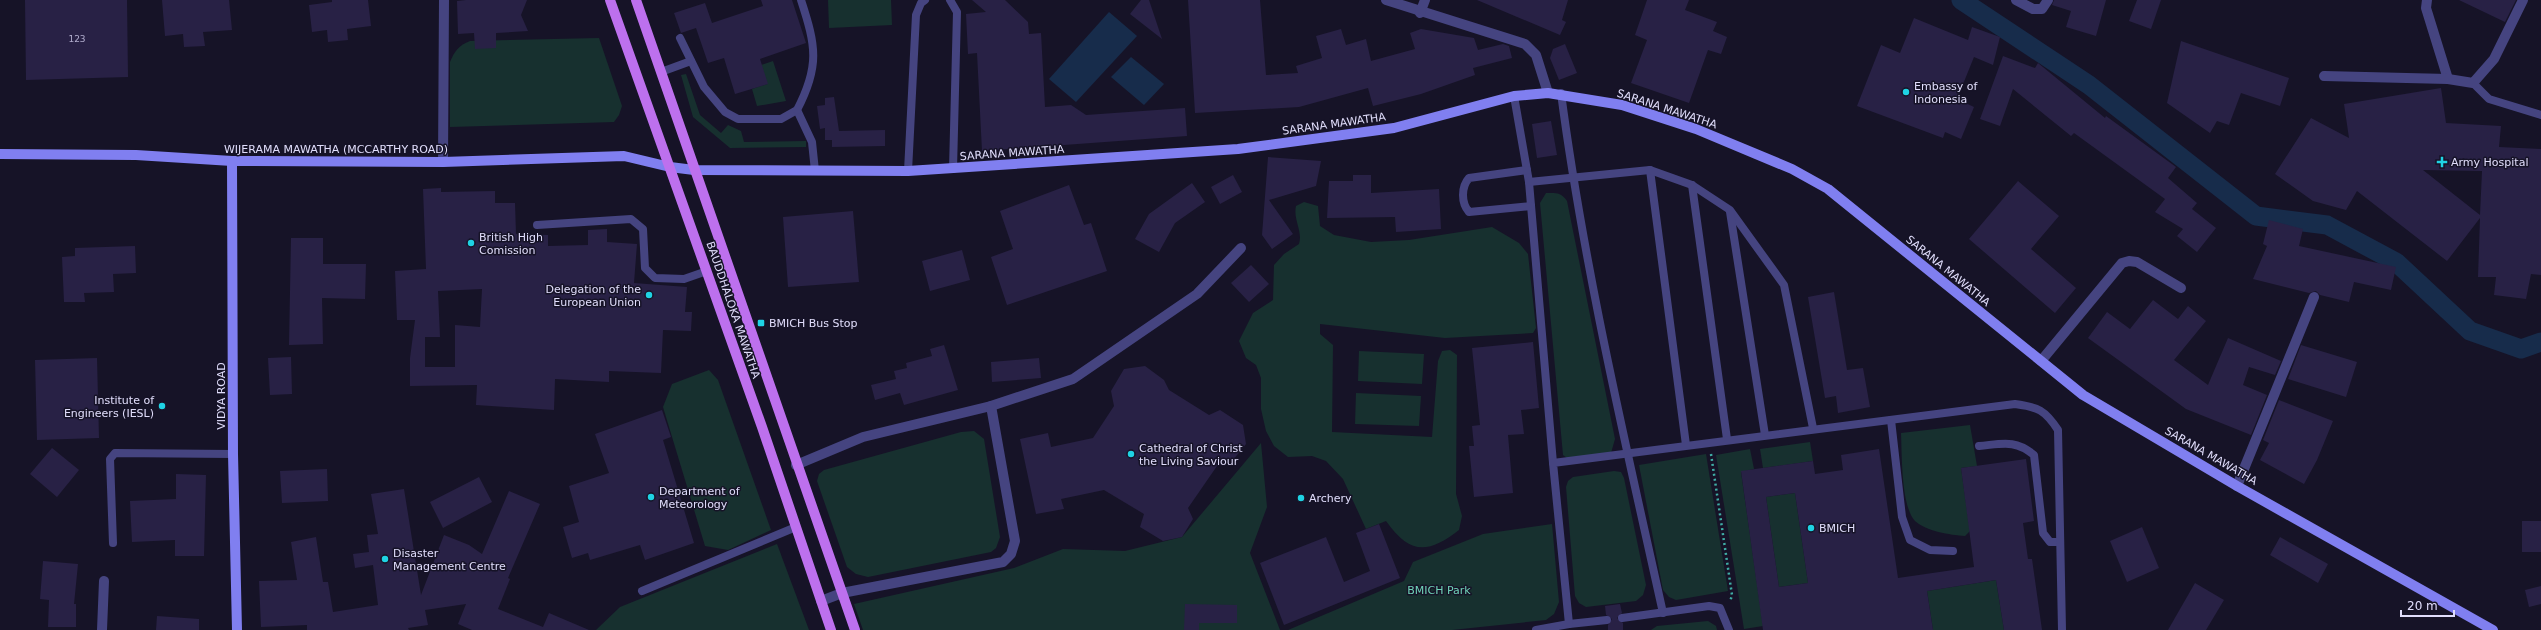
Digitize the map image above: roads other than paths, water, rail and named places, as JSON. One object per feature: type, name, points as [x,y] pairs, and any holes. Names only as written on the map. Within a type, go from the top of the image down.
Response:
[{"type":"main road","name":"BAUDDHALOKA MAWATHA","points":[[610,0],[707,271],[831,630]]},
{"type":"main road","name":"BAUDDHALOKA MAWATHA","points":[[636,0],[796,465],[855,630]]},
{"type":"street","points":[[443,162],[444,0]]},
{"type":"street","points":[[1386,0],[1420,13],[1524,44],[1536,55],[1548,93]]},
{"type":"street","points":[[1420,13],[1425,0]]},
{"type":"street","points":[[2016,0],[2033,9],[2042,9],[2048,0]]},
{"type":"street","points":[[2427,0],[2426,8],[2448,79]]},
{"type":"street","points":[[2324,76],[2448,79],[2473,83],[2494,59],[2523,0]]},
{"type":"street","name":"SARANA MAWATHA","points":[[670,167],[694,170],[815,171],[908,171],[953,169],[1246,148],[1394,128],[1514,96],[1548,93],[1561,94],[1622,105],[1696,129],[1792,169],[1828,190],[2083,395],[2237,486],[2493,630]]},
{"type":"street","name":"WIJERAMA MAWATHA (MCCARTHY ROAD)","points":[[0,154],[136,155],[232,161],[443,162],[624,156],[670,167]]},
{"type":"street","name":"VIDYA ROAD","points":[[232,161],[233,454],[237,630]]},
{"type":"street","points":[[796,465],[864,437],[992,406],[1073,379],[1197,294],[1241,248]]},
{"type":"street","points":[[2041,361],[2122,264],[2129,261],[2137,262],[2181,288]]},
{"type":"street","points":[[2237,486],[2314,297]]},
{"type":"street","points":[[821,601],[842,593],[1003,562],[1011,554],[1015,541],[992,406]]},
{"type":"street","points":[[102,630],[104,581]]},
{"type":"lane","points":[[680,38],[704,87],[713,100],[725,112],[738,119],[782,118],[797,110],[804,96],[814,66],[814,44],[801,0]]},
{"type":"lane","points":[[908,171],[916,15],[921,3],[925,0]]},
{"type":"lane","points":[[950,0],[958,12],[953,169]]},
{"type":"lane","points":[[661,72],[691,61]]},
{"type":"lane","points":[[2473,83],[2489,99],[2541,114]]},
{"type":"lane","points":[[1561,94],[1572,177],[1627,453],[1663,613]]},
{"type":"lane","points":[[1514,96],[1529,182],[1553,462],[1569,624]]},
{"type":"lane","points":[[797,110],[812,142],[815,171]]},
{"type":"lane","points":[[1527,170],[1469,178],[1464,184],[1464,206],[1469,212],[1531,206]]},
{"type":"lane","points":[[1650,170],[1686,445]]},
{"type":"lane","points":[[1529,182],[1650,170],[1692,185],[1730,210],[1784,285],[1813,428]]},
{"type":"lane","points":[[1692,185],[1727,439]]},
{"type":"lane","points":[[1730,210],[1766,435]]},
{"type":"lane","points":[[537,225],[631,219],[638,223],[643,229],[645,268],[655,278],[684,279],[707,271]]},
{"type":"lane","points":[[1553,462],[1813,428],[1891,420],[2014,404],[2031,407],[2048,414],[2058,430],[2062,630]]},
{"type":"lane","points":[[1891,420],[1902,517],[1910,540],[1930,550],[1953,551]]},
{"type":"lane","points":[[1979,446],[2014,443],[2024,447],[2034,455],[2044,533],[2050,542],[2060,542]]},
{"type":"lane","points":[[113,543],[110,459],[115,453],[233,454]]},
{"type":"lane","points":[[642,590],[796,527]]},
{"type":"lane","points":[[1622,618],[1710,606],[1720,608],[1729,630]]},
{"type":"lane","points":[[1536,630],[1569,624],[1607,620]]},
{"type":"water","points":[[1109,12],[1137,36],[1076,102],[1049,79]]},
{"type":"water","points":[[1131,57],[1164,84],[1144,105],[1111,77]]},
{"type":"waterway","points":[[1961,0],[2089,85],[2256,216],[2327,225],[2396,262],[2470,331],[2521,349],[2541,342]]},
{"type":"place","name":"Embassy of Indonesia","points":[[1906,92]]},
{"type":"place","name":"Army Hospital","points":[[2442,162]]},
{"type":"place","name":"British High Comission","points":[[471,243]]},
{"type":"place","name":"Delegation of the European Union","points":[[649,295]]},
{"type":"place","name":"BMICH Bus Stop","points":[[761,323]]},
{"type":"place","name":"Institute of Engineers (IESL)","points":[[162,406]]},
{"type":"place","name":"Cathedral of Christ the Living Saviour","points":[[1131,454]]},
{"type":"place","name":"Department of Meteorology","points":[[651,497]]},
{"type":"place","name":"Archery","points":[[1301,498]]},
{"type":"place","name":"BMICH","points":[[1811,528]]},
{"type":"place","name":"Disaster Management Centre","points":[[385,559]]},
{"type":"park label","name":"BMICH Park","points":[[1439,590]]}]
